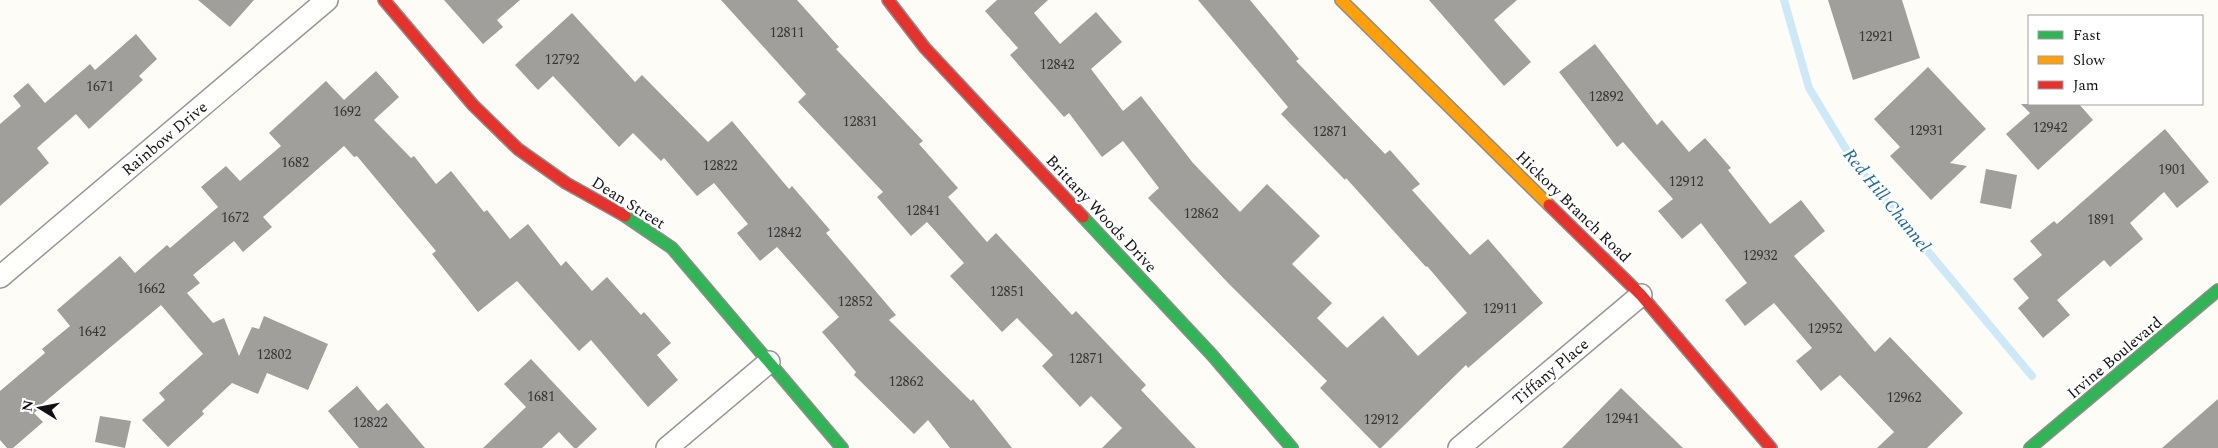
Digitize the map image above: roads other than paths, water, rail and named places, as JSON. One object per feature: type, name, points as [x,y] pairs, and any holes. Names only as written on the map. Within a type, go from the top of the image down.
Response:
[{"type":"street","name":"Rainbow Drive","points":[[0,277],[327,0]]},
{"type":"street","name":"Dean Street","points":[[384,0],[473,105],[518,149],[566,183],[621,213],[672,248],[842,448]]},
{"type":"street","name":"Brittany Woods Drive","points":[[888,0],[925,48],[1212,355],[1292,448]]},
{"type":"street","name":"Hickory Branch Road","points":[[1346,2],[1641,295],[1771,448]]},
{"type":"street","name":"Tiffany Place","points":[[1459,448],[1641,295]]},
{"type":"street","name":"Irvine Boulevard","points":[[2030,448],[2215,298]]},
{"type":"street","points":[[667,448],[769,362]]},
{"type":"waterway","name":"Red Hill Channel","points":[[1784,0],[1809,88],[1855,164],[2032,376]]}]
